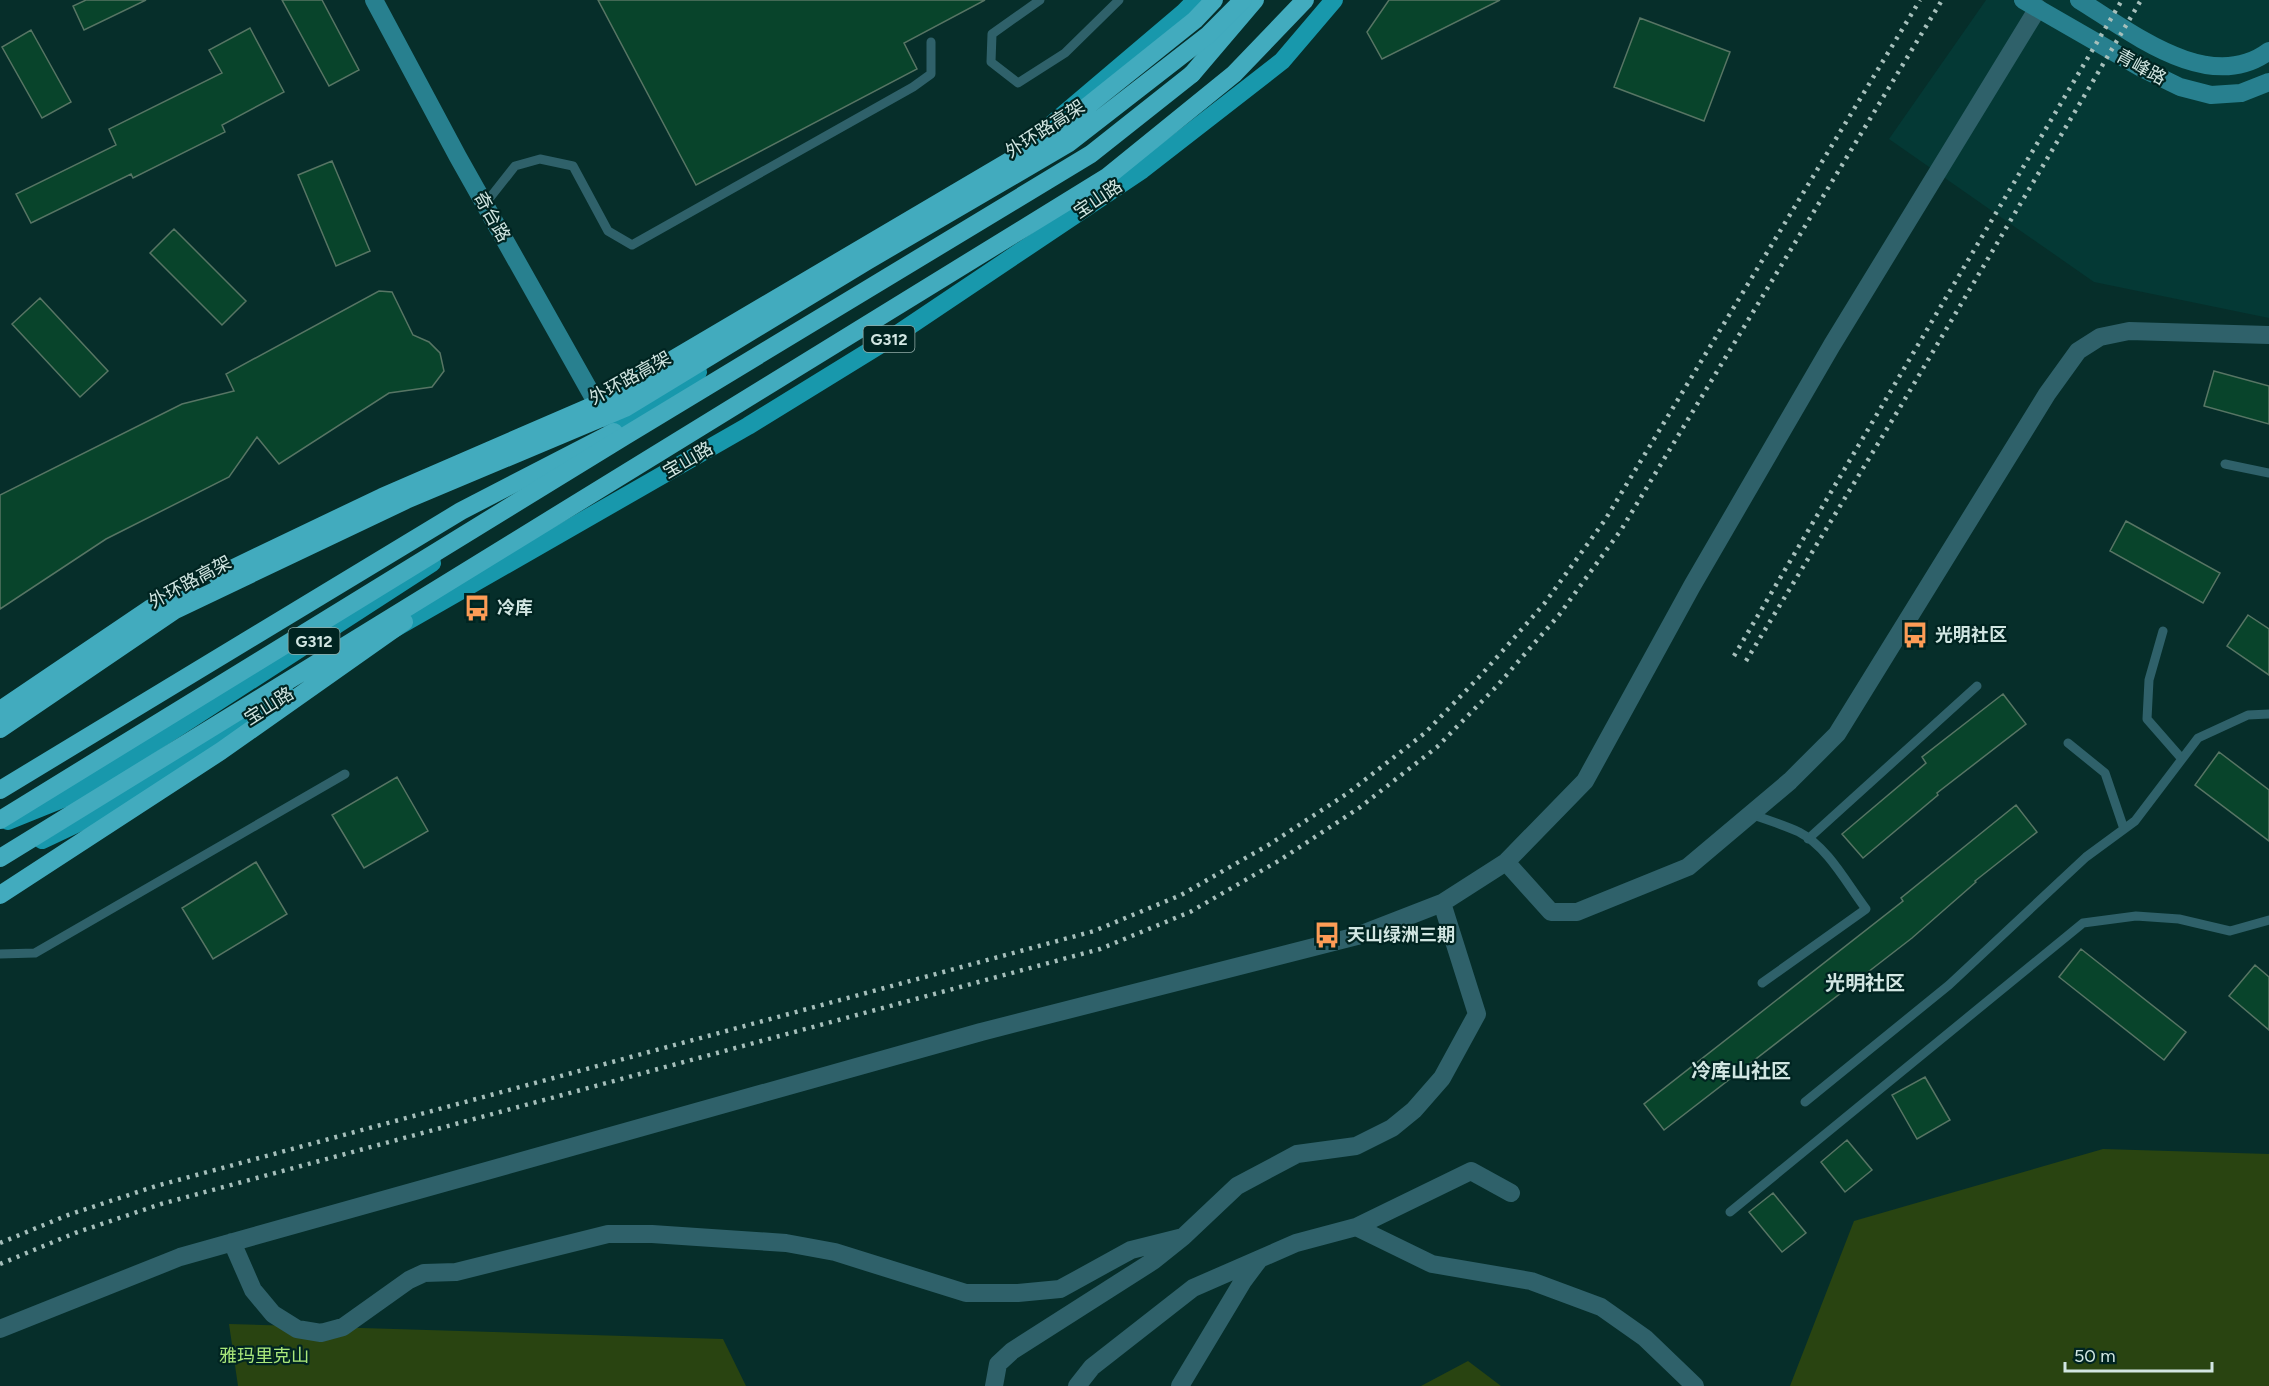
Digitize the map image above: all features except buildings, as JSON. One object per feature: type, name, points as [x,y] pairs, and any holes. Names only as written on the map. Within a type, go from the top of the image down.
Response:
[{"type":"highway","name":"外环路高架","points":[[0,710],[151,608],[382,497],[599,403],[1045,140],[1195,20],[1214,0]]},
{"type":"highway","name":"外环路高架","points":[[0,729],[175,610],[406,500],[625,408],[857,267],[1069,143],[1209,35],[1243,0]]},
{"type":"highway","points":[[0,822],[625,435],[1090,154],[1192,74],[1255,0]]},
{"type":"highway","points":[[0,859],[1107,177],[1234,74],[1305,0]]},
{"type":"highway","points":[[0,790],[461,511],[614,432]]},
{"type":"highway","points":[[0,895],[221,751],[404,622]]},
{"type":"main road","name":"宝山路","points":[[0,822],[75,794],[406,582],[725,353],[865,259],[1049,126],[1196,0]]},
{"type":"main road","name":"宝山路","points":[[0,859],[95,815],[404,622],[748,426],[899,333],[1142,170],[1282,61],[1334,0]]},
{"type":"street","name":"奇台路","points":[[374,0],[485,204],[614,432]]},
{"type":"street","name":"青峰路","points":[[2079,0],[2165,51],[2191,62],[2230,66],[2269,51]]},
{"type":"street","name":"青峰路","points":[[2030,4],[2143,69],[2180,87],[2211,94],[2241,93],[2269,82]]},
{"type":"street","points":[[0,1329],[180,1257],[970,1035],[1357,936],[1442,903],[1506,862],[1585,781],[1692,586],[2030,4]]},
{"type":"street","points":[[1506,862],[1551,912],[1577,912],[1688,867],[1790,782],[1837,734],[2047,394],[2078,351],[2100,337],[2129,331],[2269,335]]},
{"type":"street","points":[[994,1386],[998,1364],[1012,1351],[1153,1261],[1183,1237],[1238,1186],[1297,1154],[1356,1146],[1392,1128],[1414,1110],[1442,1078],[1477,1014],[1442,903]]},
{"type":"street","points":[[1077,1386],[1092,1367],[1193,1288],[1296,1243],[1356,1227],[1471,1171],[1511,1193]]},
{"type":"street","points":[[1356,1227],[1432,1264],[1531,1281],[1601,1307],[1645,1338],[1695,1386]]},
{"type":"street","points":[[232,1242],[253,1290],[273,1314],[297,1329],[321,1333],[343,1327],[409,1280],[424,1273],[456,1272],[608,1234],[652,1234],[786,1243],[835,1252],[966,1293],[1018,1293],[1060,1289],[1131,1250],[1183,1237]]},
{"type":"street","points":[[1180,1386],[1243,1281],[1259,1259]]},
{"type":"lane","points":[[1040,0],[992,34],[991,62],[1018,83],[1065,52],[1119,0]]},
{"type":"lane","points":[[485,204],[515,166],[540,159],[573,166],[608,231],[632,245],[913,87],[931,74],[931,42]]},
{"type":"lane","points":[[2225,464],[2269,473]]},
{"type":"lane","points":[[2163,631],[2149,680],[2147,719],[2182,759]]},
{"type":"lane","points":[[1808,839],[1977,686]]},
{"type":"lane","points":[[1805,1102],[1949,985],[2086,857],[2135,820],[2198,738],[2248,715],[2269,714]]},
{"type":"lane","points":[[2068,743],[2105,773],[2124,829]]},
{"type":"lane","points":[[0,954],[35,953],[345,774]]},
{"type":"lane","points":[[1751,814],[1801,833],[1824,852],[1866,909],[1762,983]]},
{"type":"lane","points":[[1730,1212],[2083,923],[2136,916],[2179,919],[2230,931],[2269,920]]},
{"type":"shaded area","points":[[1986,0],[2269,0],[2269,318],[2094,282],[1889,139]]},
{"type":"green space","points":[[2103,1149],[2269,1154],[2269,1386],[1790,1386],[1854,1221]]},
{"type":"green space","name":"雅玛里克山","points":[[229,1324],[723,1339],[746,1386],[238,1386]]},
{"type":"green space","points":[[1468,1361],[1501,1386],[1421,1386]]},
{"type":"railway","points":[[0,1243],[68,1215],[156,1186],[1094,931],[1181,895],[1270,844],[1348,793],[1425,733],[1482,674],[1544,604],[1605,520],[1920,0]]},
{"type":"railway","points":[[0,1264],[75,1233],[161,1204],[1100,949],[1190,912],[1280,860],[1359,808],[1437,747],[1496,687],[1559,615],[1621,530],[1942,0]]},
{"type":"railway","points":[[1734,656],[2122,0]]},
{"type":"railway","points":[[1746,661],[1899,409],[2141,0]]},
{"type":"place","name":"冷库","points":[[477,608]]},
{"type":"place","name":"光明社区","points":[[1915,635]]},
{"type":"place","name":"天山绿洲三期","points":[[1327,935]]},
{"type":"district","name":"光明社区","points":[[1865,983]]},
{"type":"district","name":"冷库山社区","points":[[1741,1071]]}]
